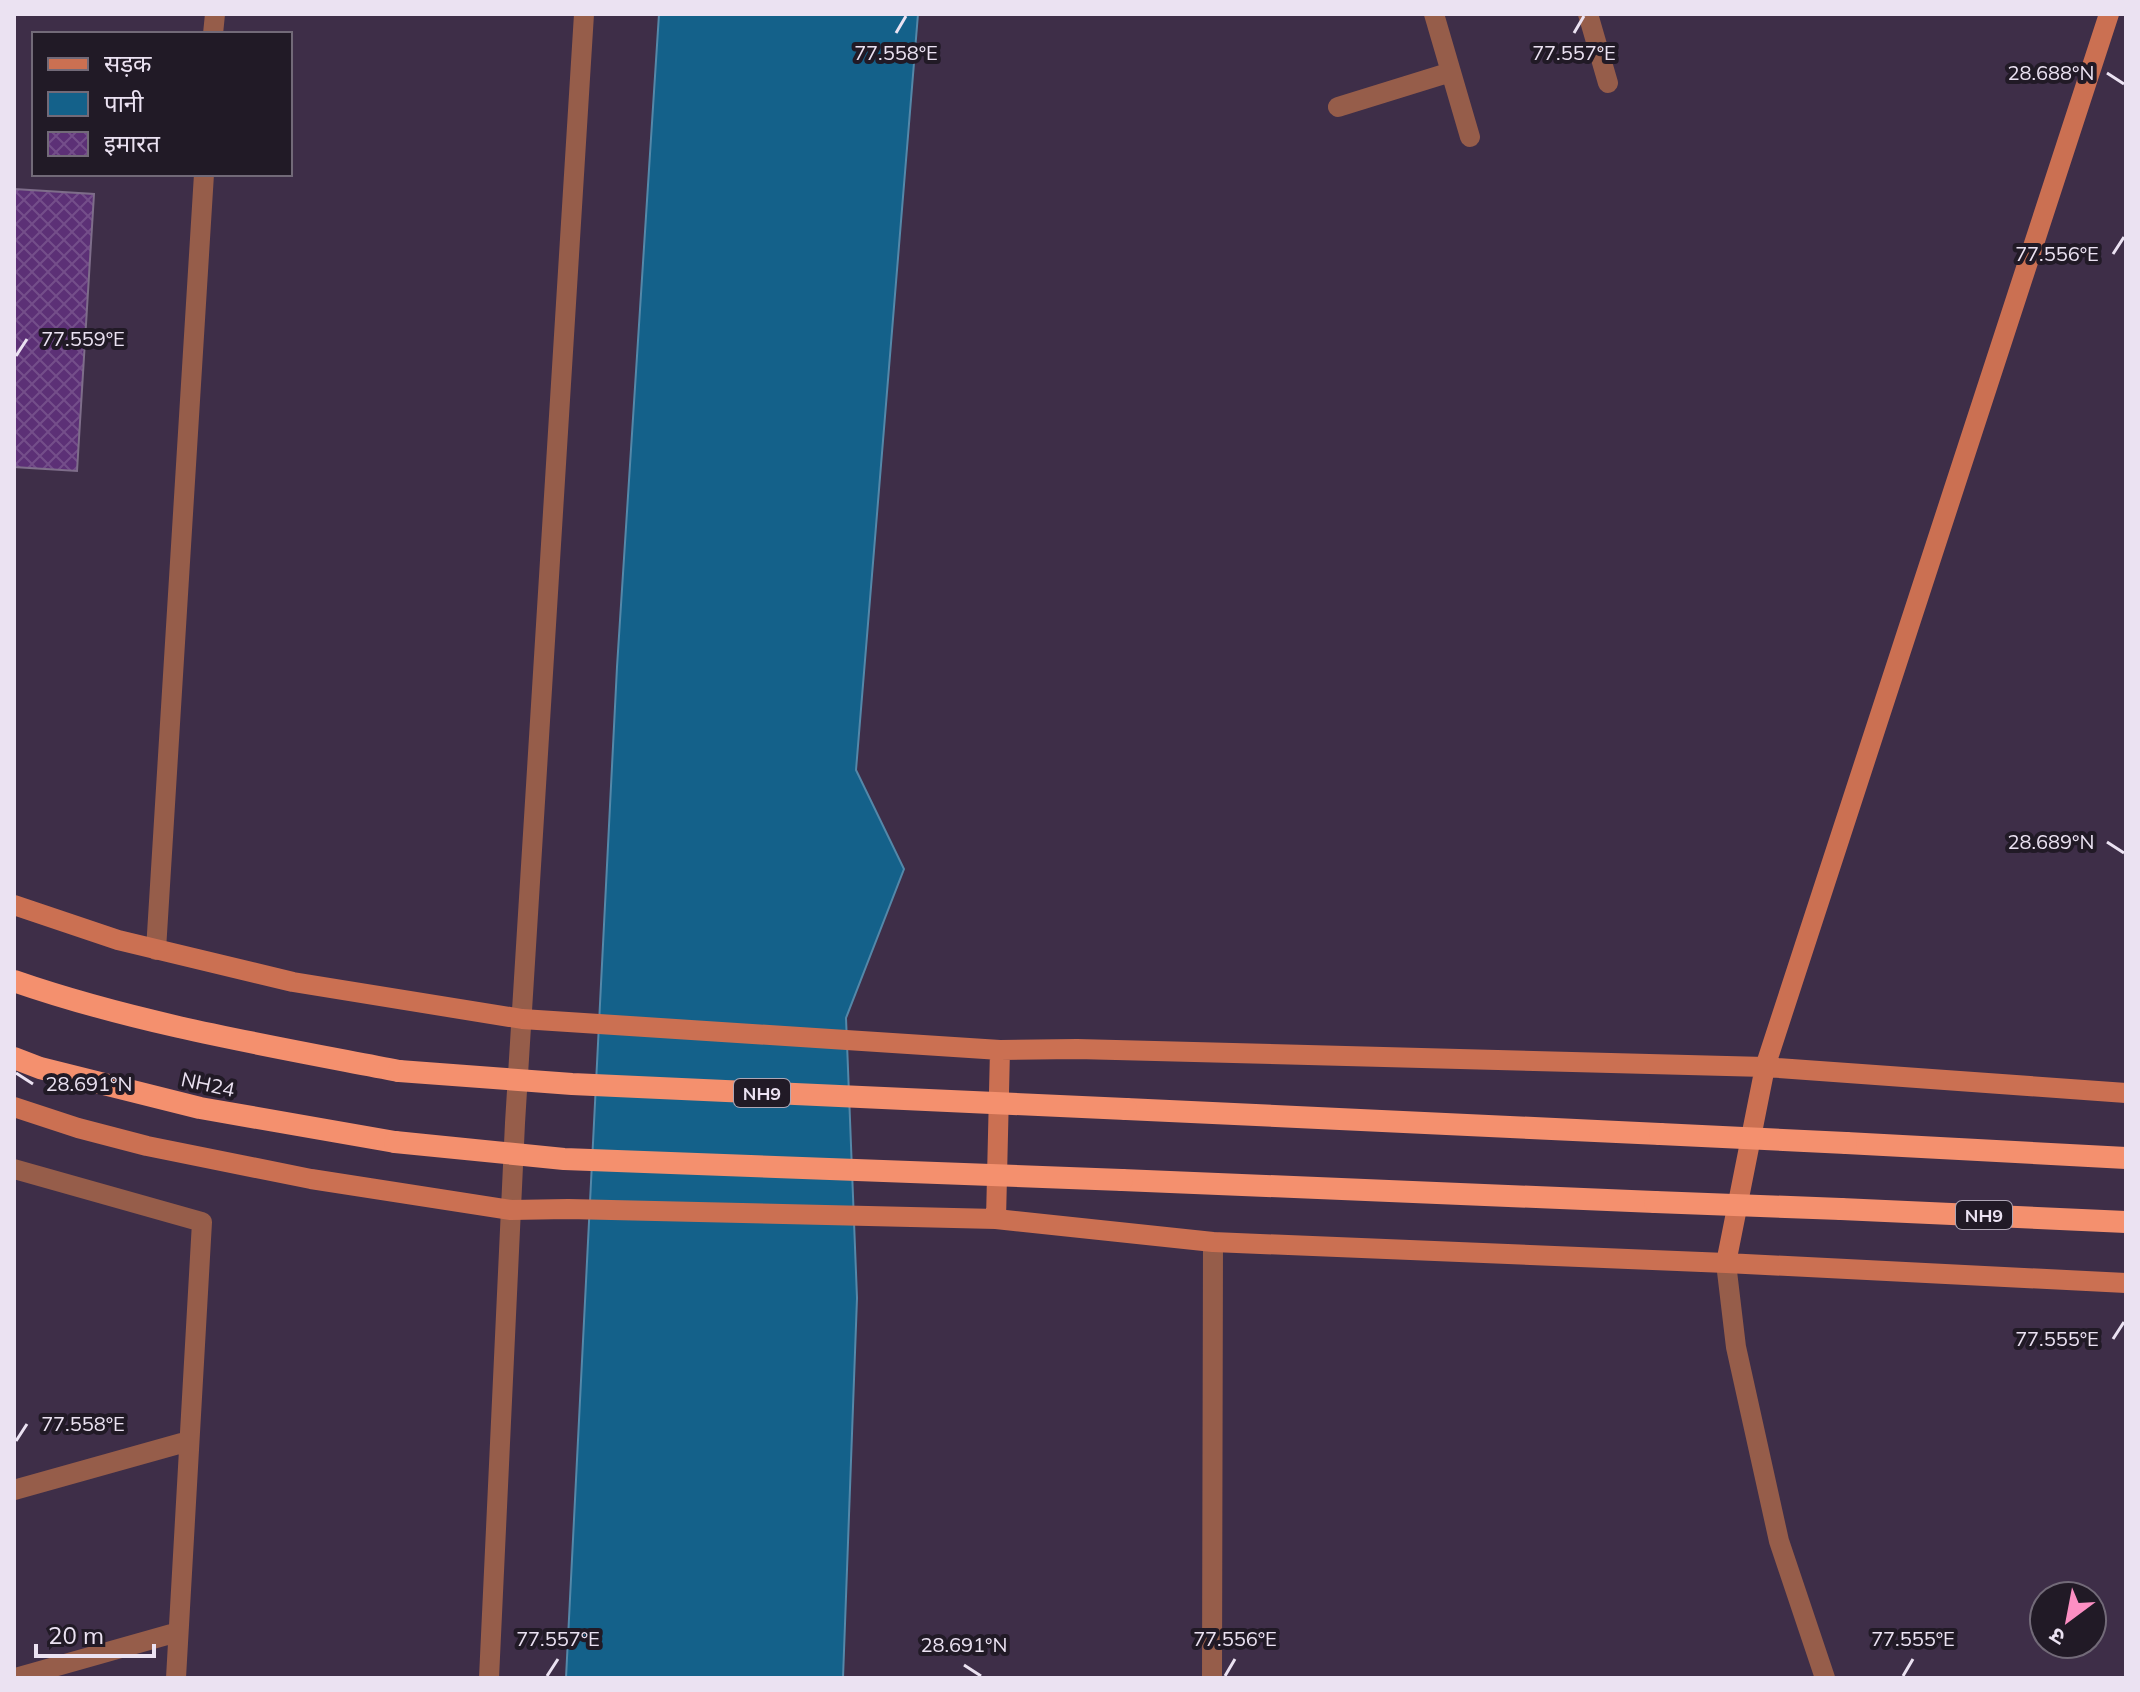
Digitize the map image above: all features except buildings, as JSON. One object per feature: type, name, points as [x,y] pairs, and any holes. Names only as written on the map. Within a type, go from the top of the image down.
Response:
[{"type":"highway","name":"NH9","points":[[14,981],[59,996],[225,1037],[399,1071],[572,1084],[2126,1158]]},
{"type":"highway","name":"NH24","points":[[14,1058],[40,1068],[200,1108],[395,1142],[564,1159],[2126,1222]]},
{"type":"main road","points":[[1726,1263],[1765,1067],[2109,14]]},
{"type":"main road","points":[[14,905],[118,940],[293,982],[522,1019],[1000,1050],[1077,1049],[1765,1067],[2126,1093]]},
{"type":"main road","points":[[996,1219],[1000,1050]]},
{"type":"main road","points":[[14,1107],[147,1146],[311,1179],[511,1210],[996,1219],[1213,1242],[2126,1283]]},
{"type":"street","points":[[489,1678],[511,1210],[584,14]]},
{"type":"street","points":[[1434,14],[1470,137]]},
{"type":"street","points":[[1588,14],[1608,83]]},
{"type":"street","points":[[1338,107],[1451,72]]},
{"type":"street","points":[[156,950],[204,176]]},
{"type":"street","points":[[14,1169],[202,1222],[176,1678]]},
{"type":"street","points":[[1212,1678],[1213,1242]]},
{"type":"street","points":[[1726,1263],[1736,1347],[1779,1541],[1825,1678]]},
{"type":"street","points":[[14,1490],[189,1441]]},
{"type":"street","points":[[15,1678],[178,1632]]},
{"type":"water","points":[[659,14],[918,14],[856,770],[904,869],[846,1018],[857,1298],[843,1678],[566,1678],[617,667]]}]
